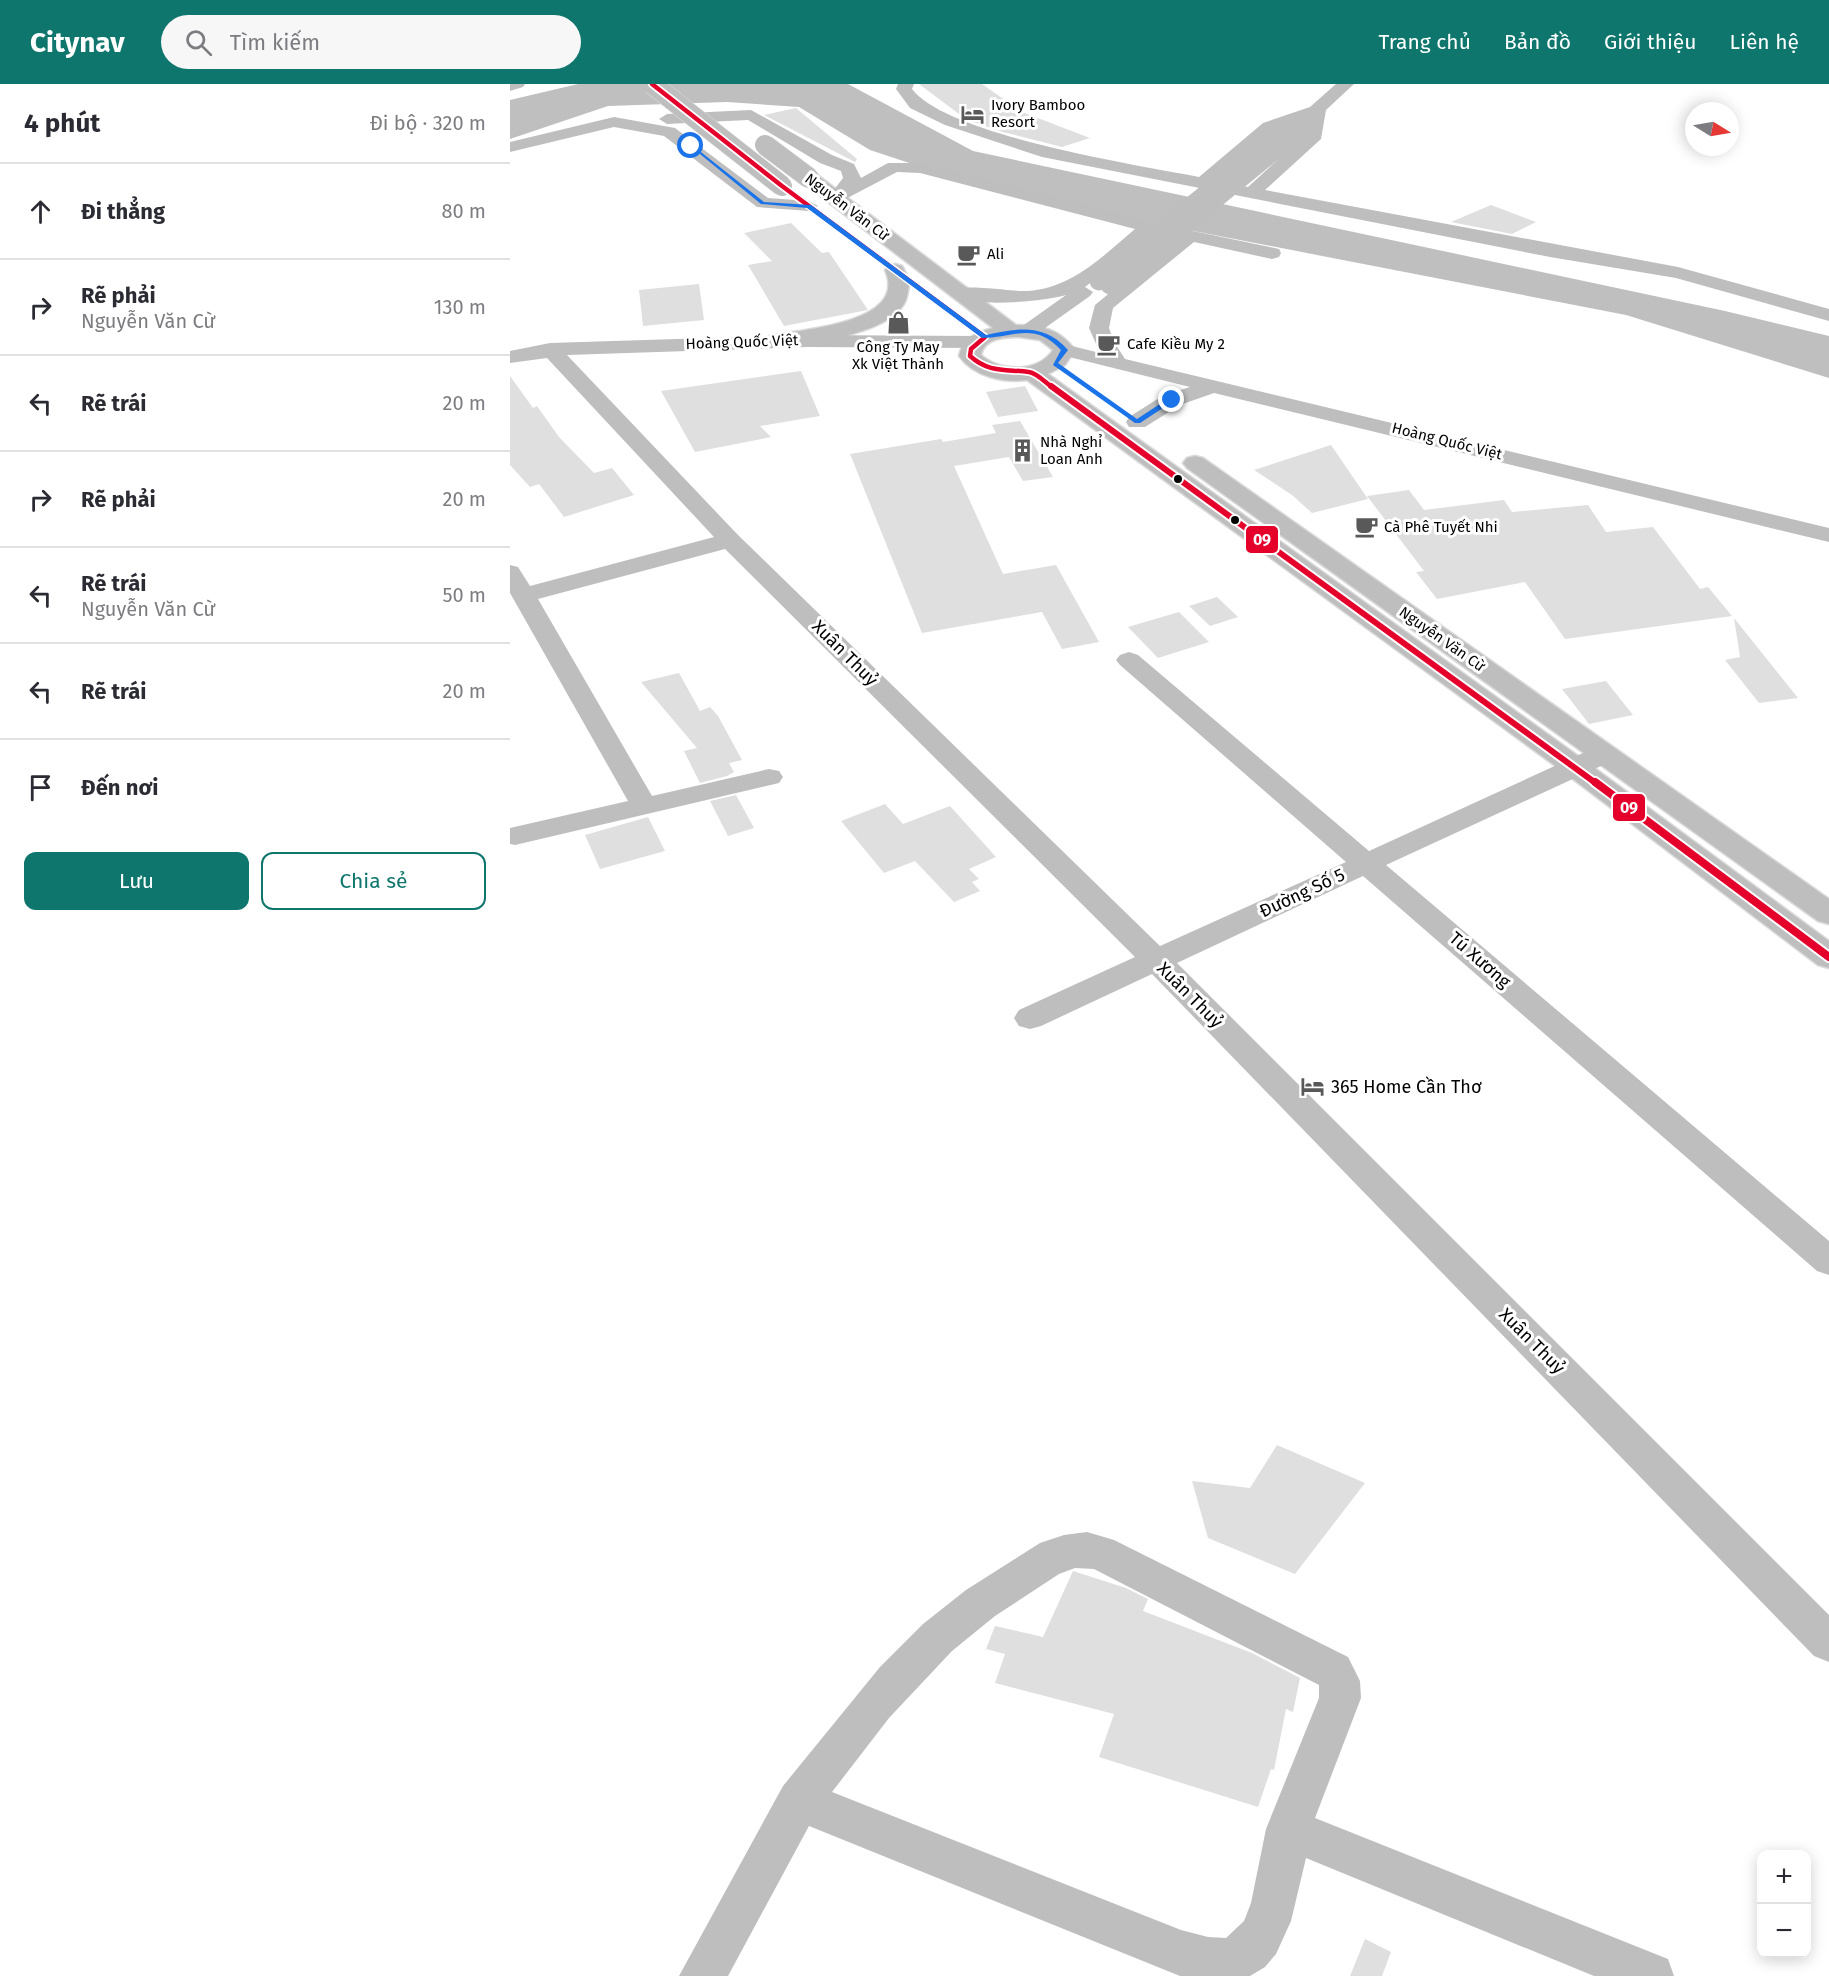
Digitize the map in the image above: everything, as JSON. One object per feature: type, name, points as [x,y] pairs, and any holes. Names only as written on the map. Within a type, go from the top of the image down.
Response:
[{"type":"main road","name":"Nguyễn Văn Cừ","points":[[652,84],[782,186],[895,270],[980,340]]},
{"type":"main road","name":"Nguyễn Văn Cừ","points":[[701,98],[960,292],[1020,331]]},
{"type":"main road","points":[[777,341],[837,331],[873,319],[896,302],[900,281],[895,270]]},
{"type":"main road","points":[[1020,331],[1051,356],[1014,373],[985,368],[970,356],[970,349],[980,340],[1020,331]]},
{"type":"main road","name":"Nguyễn Văn Cừ","points":[[1051,356],[1137,422],[1829,914]]},
{"type":"main road","name":"Nguyễn Văn Cừ","points":[[1051,356],[1575,767],[1829,957]]},
{"type":"street","points":[[510,86],[517,84]]},
{"type":"street","points":[[906,84],[904,89],[916,105],[1003,140],[1048,153],[1550,251],[1678,273],[1829,315]]},
{"type":"street","points":[[1020,331],[1105,283],[1286,129],[1303,122],[1346,84]]},
{"type":"street","points":[[1202,183],[1269,128],[1318,110]]},
{"type":"street","points":[[1251,193],[1315,135],[1318,110]]},
{"type":"street","points":[[510,147],[614,122],[751,115],[826,159],[848,168],[852,178],[836,199]]},
{"type":"street","points":[[614,122],[669,132],[763,203],[809,206]]},
{"type":"street","points":[[836,199],[894,167],[906,166],[1149,227],[1272,253]]},
{"type":"street","points":[[960,292],[1007,298],[1041,295],[1068,288],[1149,227]]},
{"type":"street","points":[[1118,363],[1104,344],[1099,331],[1100,313],[1105,305],[1190,236]]},
{"type":"street","points":[[1051,356],[1105,283]]},
{"type":"street","name":"Hoàng Quốc Việt","points":[[510,357],[550,349],[777,341],[980,340]]},
{"type":"street","name":"Xuân Thuỷ","points":[[550,349],[730,540],[1155,960],[1829,1643]]},
{"type":"street","name":"Hoàng Quốc Việt","points":[[1051,356],[1118,363],[1215,385],[1829,535]]},
{"type":"street","points":[[1137,422],[1172,400],[1215,385]]},
{"type":"street","points":[[524,596],[730,540]]},
{"type":"street","points":[[510,572],[644,806]]},
{"type":"street","name":"Tú Xương","points":[[1129,660],[1368,862],[1829,1261]]},
{"type":"street","name":"Đường Số 5","points":[[1030,1018],[1604,754]]},
{"type":"street","points":[[515,837],[769,777]]},
{"type":"street","points":[[702,1976],[799,1801],[863,1715],[906,1667],[963,1615],[1068,1549],[1100,1552],[1330,1668],[1340,1681],[1340,1698],[1288,1829],[1267,1929],[1254,1946],[1234,1960],[1210,1961],[1181,1953],[799,1801]]},
{"type":"street","points":[[1288,1829],[1651,1976]]},
{"type":"shaded area","points":[[578,84],[848,84],[973,151],[1725,311],[1829,336],[1829,378],[1626,315],[1003,194],[870,150],[799,107],[727,102],[608,106],[510,139],[510,100]]},
{"type":"building","points":[[919,84],[982,84],[1022,112],[1090,138],[1062,147],[1003,132],[967,120]]},
{"type":"building","points":[[796,108],[857,159],[855,162],[764,115]]},
{"type":"building","points":[[1491,205],[1536,222],[1512,234],[1451,222]]},
{"type":"building","points":[[791,223],[822,253],[829,252],[868,310],[784,326],[748,265],[772,261],[744,233]]},
{"type":"building","points":[[699,284],[704,320],[643,326],[639,290]]},
{"type":"building","points":[[801,371],[820,416],[760,426],[771,437],[695,452],[661,391]]},
{"type":"building","points":[[510,376],[533,408],[537,406],[559,437],[594,473],[612,468],[634,495],[564,517],[539,484],[530,487],[510,465]]},
{"type":"building","points":[[1025,386],[1038,411],[998,417],[986,392]]},
{"type":"building","points":[[1020,421],[1053,477],[1023,481],[1009,457],[954,466],[1003,574],[1056,565],[1099,642],[1062,649],[1042,612],[922,633],[850,454],[941,439],[943,442],[996,433],[992,425]]},
{"type":"building","points":[[1331,445],[1368,499],[1312,513],[1292,495],[1254,470]]},
{"type":"building","points":[[1409,490],[1424,510],[1504,500],[1512,512],[1588,505],[1606,532],[1653,527],[1700,589],[1708,587],[1732,616],[1565,639],[1525,582],[1437,599],[1416,572],[1424,571],[1367,496]]},
{"type":"building","points":[[1217,597],[1238,617],[1210,626],[1189,606]]},
{"type":"building","points":[[1179,612],[1209,642],[1158,658],[1128,627]]},
{"type":"building","points":[[1734,618],[1798,698],[1759,703],[1725,660],[1740,657]]},
{"type":"building","points":[[679,673],[700,711],[710,707],[718,716],[742,760],[729,763],[734,772],[727,776],[700,783],[684,751],[697,748],[641,682]]},
{"type":"building","points":[[1606,681],[1633,715],[1589,724],[1562,689]]},
{"type":"building","points":[[736,795],[754,828],[728,836],[710,801]]},
{"type":"building","points":[[885,804],[903,824],[950,806],[996,857],[969,869],[979,879],[972,882],[980,891],[954,902],[915,861],[884,873],[841,821]]},
{"type":"building","points":[[648,817],[665,851],[600,869],[585,835]]},
{"type":"building","points":[[1277,1445],[1365,1483],[1295,1574],[1208,1538],[1192,1481],[1250,1488]]},
{"type":"building","points":[[1073,1571],[1126,1588],[1148,1599],[1143,1611],[1252,1653],[1300,1678],[1293,1712],[1286,1709],[1274,1770],[1271,1769],[1258,1807],[1099,1757],[1114,1714],[995,1683],[1005,1654],[986,1649],[995,1626],[1043,1637]]},
{"type":"building","points":[[1365,1939],[1391,1952],[1382,1976],[1350,1976]]},
{"type":"transit line","name":"09","points":[[652,84],[782,186],[985,337],[971,349],[970,356],[977,362],[998,371],[1031,372],[1575,767],[1829,957]]},
{"type":"place","name":"Ivory Bamboo Resort","points":[[973,114]]},
{"type":"place","name":"Ali","points":[[969,254]]},
{"type":"place","name":"Công Ty May Xk Việt Thành","points":[[898,323]]},
{"type":"place","name":"Cafe Kiều My 2","points":[[1109,344]]},
{"type":"place","name":"Nhà Nghỉ Loan Anh","points":[[1022,451]]},
{"type":"place","name":"Cà Phê Tuyết Nhi","points":[[1366,527]]},
{"type":"place","name":"365 Home Cần Thơ","points":[[1313,1087]]},
{"type":"route","points":[[691,146],[763,203],[809,206],[985,337],[1011,331],[1028,331],[1042,333],[1053,338],[1065,350],[1062,357],[1055,363],[1137,422],[1172,400]]}]
